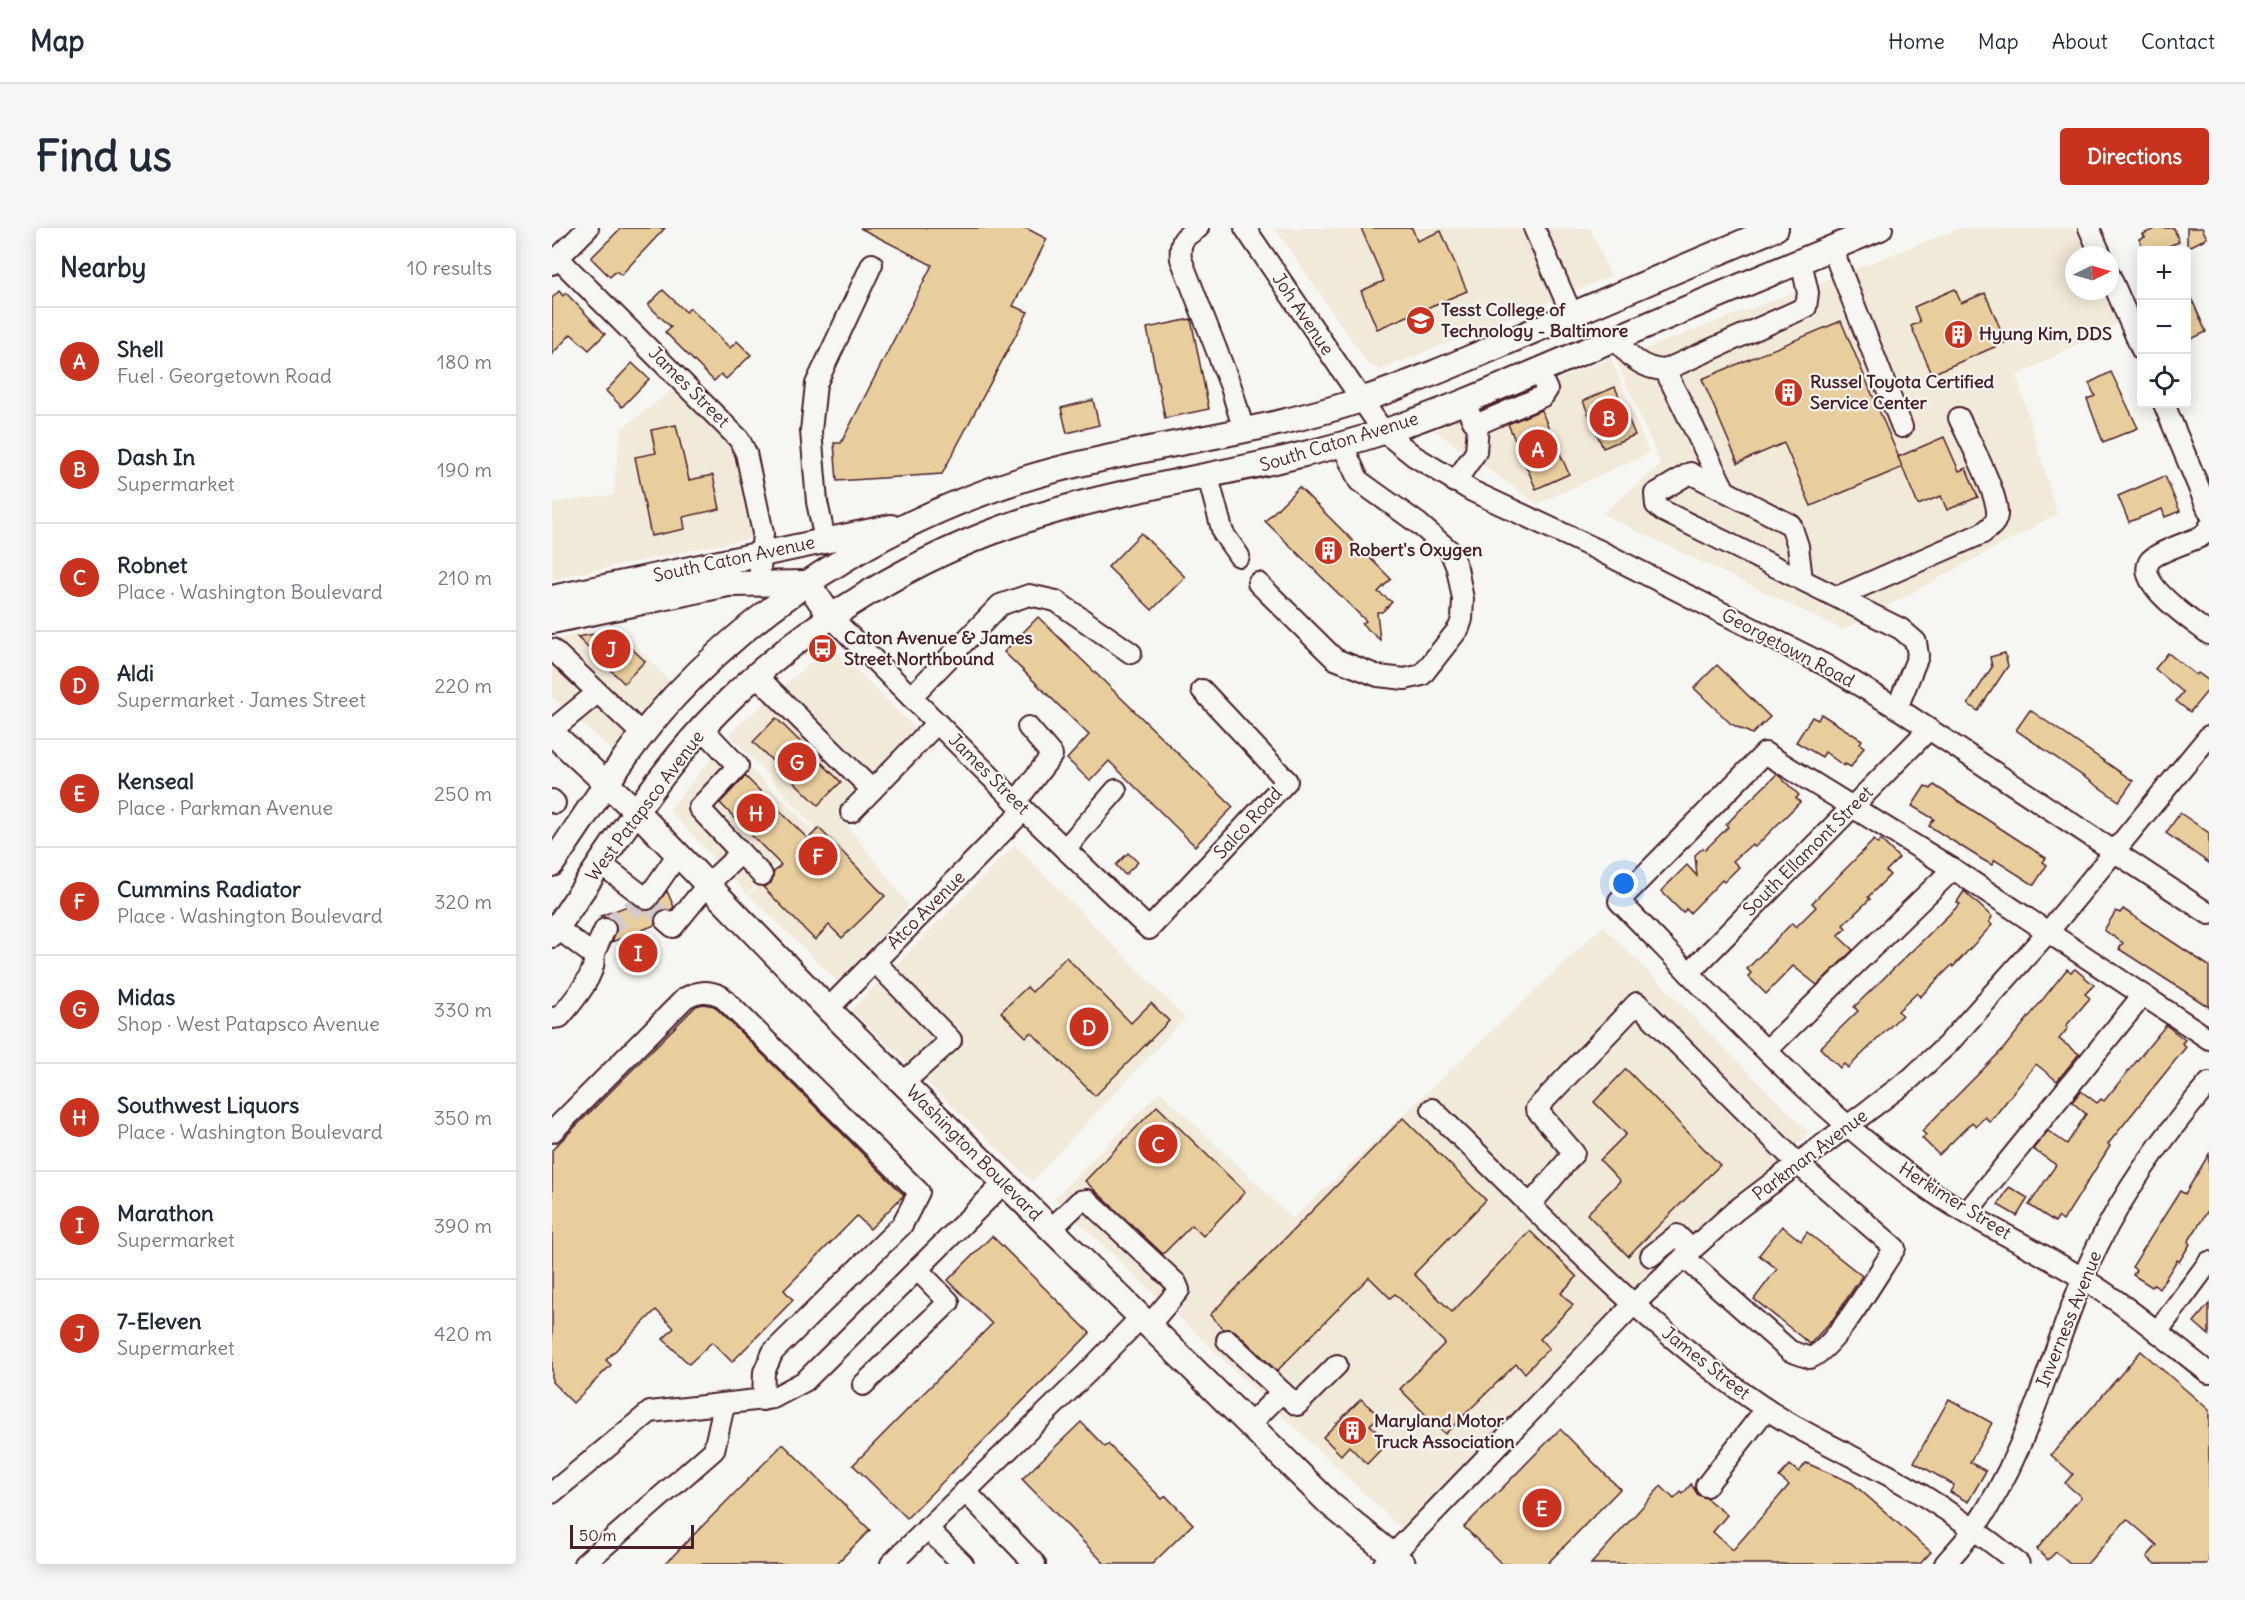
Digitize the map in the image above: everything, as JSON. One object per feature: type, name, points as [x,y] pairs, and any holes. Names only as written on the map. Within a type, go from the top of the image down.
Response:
[{"type":"main road","name":"South Caton Avenue","points":[[552,621],[695,589],[759,582],[808,583],[917,522],[967,499],[1054,471],[1244,431],[1360,400],[1430,375],[1776,228]]},
{"type":"main road","name":"South Caton Avenue","points":[[831,617],[933,559],[978,538],[1065,508],[1208,477],[1383,432],[1464,401],[1880,228]]},
{"type":"main road","name":"South Caton Avenue","points":[[552,598],[917,522]]},
{"type":"main road","points":[[552,864],[643,735],[674,698],[753,623],[808,583],[831,617]]},
{"type":"main road","name":"West Patapsco Avenue","points":[[554,932],[637,812],[702,728],[756,675],[831,617]]},
{"type":"main road","name":"Washington Boulevard","points":[[552,732],[637,812],[828,1009],[1004,1183],[1330,1504],[1393,1561]]},
{"type":"street","points":[[555,261],[588,228]]},
{"type":"street","points":[[1198,228],[1182,238],[1179,245],[1180,258],[1232,387],[1244,431]]},
{"type":"street","name":"Joh Avenue","points":[[1245,228],[1360,400]]},
{"type":"street","points":[[1534,228],[1572,315]]},
{"type":"street","points":[[2089,228],[2097,246]]},
{"type":"street","points":[[1832,248],[1902,427]]},
{"type":"street","name":"James Street","points":[[555,261],[739,439],[746,453],[763,533],[759,582]]},
{"type":"street","points":[[1614,338],[1633,360],[1652,369],[1665,370],[1806,307],[1808,293],[1801,261]]},
{"type":"street","points":[[825,540],[817,502],[811,431],[816,384],[872,264]]},
{"type":"street","points":[[2119,297],[2137,338]]},
{"type":"street","points":[[1478,424],[1543,396],[1547,390],[1538,370]]},
{"type":"street","points":[[1665,370],[1725,491]]},
{"type":"street","name":"Georgetown Road","points":[[1360,400],[1383,432],[1414,456],[1455,482],[1596,549],[1827,666],[1897,708],[2113,853],[2209,914]]},
{"type":"street","points":[[1464,401],[1473,421],[1478,424]]},
{"type":"street","points":[[2166,408],[2209,512]]},
{"type":"street","points":[[1837,597],[1983,533],[1995,523],[1997,513],[1993,495],[1959,418]]},
{"type":"street","points":[[1455,482],[1476,452],[1478,424]]},
{"type":"street","points":[[1258,584],[1335,659],[1378,676],[1405,679],[1422,675],[1459,628],[1463,599],[1457,568],[1450,551],[1419,524],[1359,481],[1342,444]]},
{"type":"street","points":[[1802,580],[1798,546],[1791,525],[1690,473],[1671,482],[1655,494],[1656,506],[1802,580],[1901,629],[1916,642],[1918,656],[1897,708]]},
{"type":"street","points":[[1208,477],[1223,533],[1239,556]]},
{"type":"street","points":[[2209,527],[2200,537],[2155,557],[2149,562],[2148,574],[2157,591],[2209,634]]},
{"type":"street","points":[[911,697],[1000,605],[1029,595],[1056,601],[1131,653]]},
{"type":"street","name":"James Street","points":[[831,617],[1020,806],[1149,929]]},
{"type":"street","points":[[552,650],[643,735]]},
{"type":"street","points":[[756,675],[872,790]]},
{"type":"street","name":"Salco Road","points":[[1149,929],[1287,781],[1202,690]]},
{"type":"street","points":[[552,732],[597,693]]},
{"type":"street","points":[[851,812],[937,723]]},
{"type":"street","name":"Atco Avenue","points":[[828,1009],[1020,806],[1052,755],[1028,727]]},
{"type":"street","points":[[702,728],[738,766],[699,808],[762,875]]},
{"type":"street","name":"South Ellamont Street","points":[[1689,972],[1928,730]]},
{"type":"street","name":"Parkman Avenue","points":[[1393,1561],[1635,1303],[1735,1211],[1919,1071],[1947,1045],[2048,932],[2209,736]]},
{"type":"street","name":"Herkimer Street","points":[[1853,805],[1765,753],[1619,901],[1767,1050],[1848,1126],[1923,1185],[2084,1279],[2209,1373]]},
{"type":"street","points":[[1065,849],[1116,790]]},
{"type":"street","points":[[1853,805],[2209,1039]]},
{"type":"street","points":[[666,921],[673,927],[708,884],[741,853]]},
{"type":"street","points":[[601,864],[647,898],[678,854]]},
{"type":"street","points":[[1767,1050],[1953,869]]},
{"type":"street","points":[[593,955],[605,929]]},
{"type":"street","points":[[552,1018],[560,1017],[573,1002],[592,971],[595,960],[593,955],[554,932]]},
{"type":"street","points":[[874,962],[951,1040],[903,1083]]},
{"type":"street","points":[[552,1132],[685,998],[701,991],[712,992],[721,996],[919,1192],[902,1225],[773,1352],[764,1372],[763,1400]]},
{"type":"street","points":[[1967,1212],[2143,995]]},
{"type":"street","points":[[1531,1203],[1574,1153],[1536,1109],[1637,1003],[1798,1164],[1895,1248],[1840,1329],[1817,1355],[1809,1358],[1791,1351],[1688,1254],[1677,1235],[1651,1256]]},
{"type":"street","name":"Inverness Avenue","points":[[1945,1564],[1974,1529],[2024,1434],[2099,1244],[2150,1155],[2209,1083]]},
{"type":"street","name":"James Street","points":[[1432,1109],[1677,1341],[1766,1408],[1889,1476],[1974,1529],[2019,1564]]},
{"type":"street","points":[[552,1493],[650,1412],[763,1400],[791,1391],[805,1381],[1004,1183]]},
{"type":"street","points":[[891,1564],[1087,1373],[1179,1290],[1176,1283],[1087,1200],[1080,1201],[1051,1229]]},
{"type":"street","points":[[2157,1332],[2209,1262]]},
{"type":"street","points":[[863,1385],[949,1302],[917,1269]]},
{"type":"street","points":[[1227,1340],[1297,1405],[1337,1365]]},
{"type":"street","points":[[1250,1424],[1282,1392]]},
{"type":"street","points":[[584,1564],[714,1450],[724,1405]]},
{"type":"street","points":[[1706,1486],[1766,1408]]},
{"type":"street","points":[[966,1491],[1035,1564]]},
{"type":"street","points":[[927,1528],[963,1564]]},
{"type":"shaded area","name":"Tesst College of Technology - Baltimore","points":[[1275,228],[1590,228],[1611,276],[1381,370],[1368,364]]},
{"type":"shaded area","points":[[1962,228],[2075,228],[2083,246],[2065,246],[2065,300],[2107,300],[2118,323],[2017,376],[2057,514],[1843,630],[1602,514],[1661,465],[1616,360]]},
{"type":"shaded area","points":[[1611,358],[1649,453],[1537,504],[1434,430]]},
{"type":"shaded area","points":[[675,388],[735,450],[756,537],[552,579],[552,503],[613,495],[621,429]]},
{"type":"shaded area","points":[[615,624],[670,682],[613,751],[552,697],[552,641]]},
{"type":"shaded area","points":[[831,645],[935,748],[848,826],[909,905],[838,982],[749,895],[816,828],[729,734]]},
{"type":"shaded area","points":[[724,743],[812,829],[747,894],[669,810]]},
{"type":"shaded area","points":[[1015,845],[1185,1018],[1032,1181],[851,1010]]},
{"type":"shaded area","points":[[1603,926],[1809,1133],[1405,1532],[1054,1199],[1160,1091],[1293,1219]]},
{"type":"building","points":[[621,228],[665,228],[621,275],[616,271],[610,277],[591,258]]},
{"type":"building","points":[[860,228],[1026,228],[1047,239],[1013,306],[1028,312],[942,474],[837,481],[834,443],[841,443],[932,265]]},
{"type":"building","points":[[1361,228],[1412,228],[1417,241],[1441,231],[1467,291],[1377,329],[1361,291],[1384,281]]},
{"type":"building","points":[[2157,228],[2174,228],[2179,242],[2168,246],[2142,246],[2139,239],[2145,237],[2143,234]]},
{"type":"building","points":[[2187,228],[2202,228],[2207,238],[2187,246]]},
{"type":"building","name":"Hyung Kim, DDS","points":[[1955,289],[1961,303],[1985,293],[2006,342],[1932,374],[1911,326],[1920,322],[1914,307]]},
{"type":"building","points":[[663,290],[686,312],[690,308],[730,348],[737,341],[751,355],[726,379],[721,374],[714,381],[665,332],[671,327],[648,305]]},
{"type":"building","points":[[559,291],[563,296],[566,293],[605,334],[589,350],[571,334],[552,354],[552,298]]},
{"type":"building","points":[[2191,297],[2206,332],[2191,339]]},
{"type":"building","points":[[1191,319],[1209,409],[1165,418],[1147,328]]},
{"type":"building","name":"Russel Toyota Certified Service Center","points":[[1841,321],[1903,467],[1811,506],[1784,443],[1738,463],[1702,379]]},
{"type":"building","points":[[632,363],[649,379],[622,407],[606,391]]},
{"type":"building","points":[[2111,372],[2138,428],[2103,442],[2087,399],[2095,396],[2089,383]]},
{"type":"building","points":[[1615,387],[1635,435],[1603,448],[1583,401]]},
{"type":"building","points":[[1093,400],[1099,425],[1067,433],[1061,408]]},
{"type":"building","points":[[1541,410],[1569,474],[1536,489],[1508,424]]},
{"type":"building","points":[[676,425],[689,480],[713,475],[720,509],[683,517],[685,529],[651,536],[635,457],[656,453],[651,430]]},
{"type":"building","points":[[1944,437],[1959,471],[1966,468],[1978,497],[1947,510],[1941,496],[1918,505],[1898,457]]},
{"type":"building","points":[[2165,476],[2180,511],[2165,517],[2162,509],[2129,522],[2118,496]]},
{"type":"building","name":"Robert's Oxygen","points":[[1299,487],[1391,579],[1378,592],[1392,602],[1382,612],[1377,612],[1380,640],[1362,624],[1366,621],[1265,521]]},
{"type":"building","points":[[1141,533],[1185,577],[1152,610],[1108,567]]},
{"type":"building","points":[[1038,617],[1233,807],[1195,846],[1109,761],[1090,781],[1067,759],[1089,735],[1004,652]]},
{"type":"building","points":[[613,631],[645,661],[624,683],[577,637]]},
{"type":"building","points":[[2005,653],[2008,666],[1978,711],[1968,704],[1992,667],[1990,657]]},
{"type":"building","points":[[2168,653],[2196,675],[2198,673],[2209,681],[2209,689],[2190,712],[2176,701],[2183,692],[2155,669]]},
{"type":"building","points":[[1717,665],[1770,717],[1752,734],[1731,724],[1694,688]]},
{"type":"building","points":[[2030,710],[2133,781],[2119,801],[2016,730]]},
{"type":"building","points":[[1821,714],[1862,740],[1860,744],[1864,747],[1851,767],[1845,764],[1844,766],[1825,752],[1822,757],[1796,742],[1812,717],[1818,720]]},
{"type":"building","points":[[776,718],[841,782],[818,805],[753,742]]},
{"type":"building","points":[[1777,774],[1799,795],[1796,798],[1800,802],[1755,847],[1752,844],[1733,861],[1739,867],[1724,882],[1722,880],[1690,913],[1686,909],[1683,913],[1661,891],[1687,865],[1697,876],[1695,855],[1703,848],[1705,850],[1728,827],[1726,825],[1738,812]]},
{"type":"building","points":[[745,776],[808,839],[819,828],[885,896],[842,938],[829,925],[815,940],[763,887],[771,883],[774,872],[781,865],[720,803]]},
{"type":"building","points":[[1934,785],[2046,858],[2043,862],[2047,865],[2034,885],[1995,860],[1992,865],[1983,860],[1929,826],[1934,819],[1912,806],[1925,786],[1931,789]]},
{"type":"building","points":[[2180,813],[2209,833],[2209,863],[2166,833]]},
{"type":"building","points":[[1874,840],[1878,844],[1881,840],[1899,858],[1886,871],[1890,875],[1868,897],[1870,899],[1843,925],[1846,928],[1838,936],[1853,950],[1817,985],[1793,966],[1766,994],[1748,976],[1751,973],[1747,969],[1792,923],[1796,927],[1816,907],[1812,903]]},
{"type":"building","points":[[1128,853],[1138,862],[1125,875],[1116,865]]},
{"type":"building","points":[[667,891],[674,907],[671,910],[657,913],[655,925],[612,942],[617,928],[615,923],[609,918],[600,916],[633,904],[645,911],[651,910]]},
{"type":"building","points":[[1964,891],[1992,917],[1989,922],[1992,925],[1953,967],[1952,965],[1920,997],[1917,993],[1898,1011],[1902,1015],[1848,1068],[1844,1064],[1840,1068],[1820,1048],[1858,1011],[1854,1007],[1960,904],[1957,902]]},
{"type":"building","points":[[2123,909],[2209,966],[2209,1007],[2119,949],[2123,943],[2104,930],[2116,911],[2120,913]]},
{"type":"building","points":[[644,932],[651,949],[636,967],[624,957]]},
{"type":"building","points":[[1066,957],[1131,1023],[1151,1003],[1169,1021],[1095,1096],[1031,1032],[1026,1037],[1001,1012],[1027,987],[1032,992]]},
{"type":"building","points":[[2067,969],[2071,972],[2075,969],[2094,985],[2085,994],[2090,998],[2066,1026],[2068,1028],[2059,1039],[2079,1054],[2057,1081],[2036,1064],[1990,1122],[1985,1117],[1976,1126],[1972,1122],[1939,1155],[1922,1138],[1926,1135],[1922,1131],[2004,1048]]},
{"type":"building","points":[[703,1004],[714,1006],[904,1195],[870,1229],[857,1216],[784,1290],[793,1300],[732,1362],[712,1342],[689,1364],[663,1339],[674,1328],[656,1310],[606,1360],[611,1365],[573,1403],[552,1382],[552,1150],[696,1006]]},
{"type":"building","points":[[2166,1025],[2185,1040],[2182,1043],[2186,1047],[2108,1144],[2110,1146],[2063,1221],[2058,1217],[2055,1222],[2029,1205],[2056,1165],[2033,1149],[2048,1131],[2067,1144],[2086,1114],[2072,1102],[2081,1091],[2097,1103],[2101,1099],[2104,1101]]},
{"type":"building","points":[[1626,1069],[1720,1165],[1628,1256],[1587,1214],[1620,1181],[1600,1160],[1626,1134],[1594,1102]]},
{"type":"building","points":[[1157,1106],[1245,1192],[1203,1236],[1192,1225],[1163,1254],[1085,1181]]},
{"type":"building","points":[[1403,1118],[1486,1200],[1414,1274],[1452,1312],[1530,1231],[1577,1277],[1561,1293],[1573,1305],[1540,1339],[1549,1348],[1525,1373],[1516,1364],[1445,1434],[1400,1389],[1445,1343],[1395,1294],[1390,1298],[1369,1277],[1277,1371],[1235,1331],[1223,1329],[1210,1315]]},
{"type":"building","points":[[2209,1154],[2209,1209],[2188,1242],[2190,1244],[2179,1262],[2177,1260],[2159,1289],[2154,1285],[2152,1287],[2133,1275],[2136,1270],[2132,1267],[2180,1191],[2185,1194]]},
{"type":"building","points":[[2009,1187],[2028,1198],[2017,1216],[1998,1205]]},
{"type":"building","points":[[1782,1226],[1801,1241],[1807,1232],[1862,1276],[1834,1318],[1810,1344],[1754,1299],[1777,1269],[1759,1255]]},
{"type":"building","points":[[992,1236],[1090,1333],[907,1518],[853,1465],[992,1324],[948,1280]]},
{"type":"building","points":[[2209,1304],[2209,1335],[2194,1322]]},
{"type":"building","points":[[2141,1351],[2209,1410],[2209,1564],[2155,1564],[2147,1557],[2157,1545],[2127,1519],[2087,1564],[2070,1564],[2056,1552],[2048,1560],[2037,1549],[2081,1497],[2065,1483],[2073,1474],[2051,1455]]},
{"type":"building","name":"Maryland Motor Truck Association","points":[[1361,1399],[1379,1416],[1370,1425],[1388,1442],[1367,1464],[1349,1446],[1341,1455],[1323,1437]]},
{"type":"building","points":[[1949,1399],[1992,1423],[1970,1462],[1986,1471],[1968,1502],[1950,1492],[1954,1485],[1914,1462]]},
{"type":"building","points":[[1081,1422],[1105,1447],[1108,1444],[1162,1499],[1166,1496],[1193,1524],[1152,1564],[1105,1564],[1022,1479]]},
{"type":"building","points":[[1560,1429],[1620,1489],[1547,1564],[1502,1564],[1464,1527]]},
{"type":"building","points":[[783,1444],[870,1530],[836,1564],[665,1564]]},
{"type":"building","points":[[1806,1463],[1852,1483],[1931,1552],[1920,1564],[1591,1564],[1661,1486],[1674,1499],[1681,1492],[1683,1494],[1691,1484],[1698,1495],[1706,1498],[1727,1515],[1713,1532],[1733,1550],[1789,1485],[1779,1477],[1790,1465],[1799,1472]]},
{"type":"tunnel","points":[[605,929],[647,899],[666,921]]},
{"type":"place","name":"Tesst College of Technology - Baltimore","points":[[1420,320]]},
{"type":"place","name":"Hyung Kim, DDS","points":[[1958,334]]},
{"type":"place","name":"Russel Toyota Certified Service Center","points":[[1789,392]]},
{"type":"place","name":"Dash In","points":[[1609,418]]},
{"type":"place","name":"Shell","points":[[1538,449]]},
{"type":"place","name":"Robert's Oxygen","points":[[1328,550]]},
{"type":"place","name":"Caton Avenue & James Street Northbound","points":[[823,648]]},
{"type":"place","name":"7-Eleven","points":[[611,649]]},
{"type":"place","name":"Midas","points":[[797,762]]},
{"type":"place","name":"Southwest Liquors","points":[[756,813]]},
{"type":"place","name":"Cummins Radiator","points":[[818,856]]},
{"type":"place","name":"Marathon","points":[[638,953]]},
{"type":"place","name":"Aldi","points":[[1089,1027]]},
{"type":"place","name":"Robnet","points":[[1158,1144]]},
{"type":"place","name":"Maryland Motor Truck Association","points":[[1353,1431]]},
{"type":"place","name":"Kenseal","points":[[1542,1508]]}]
